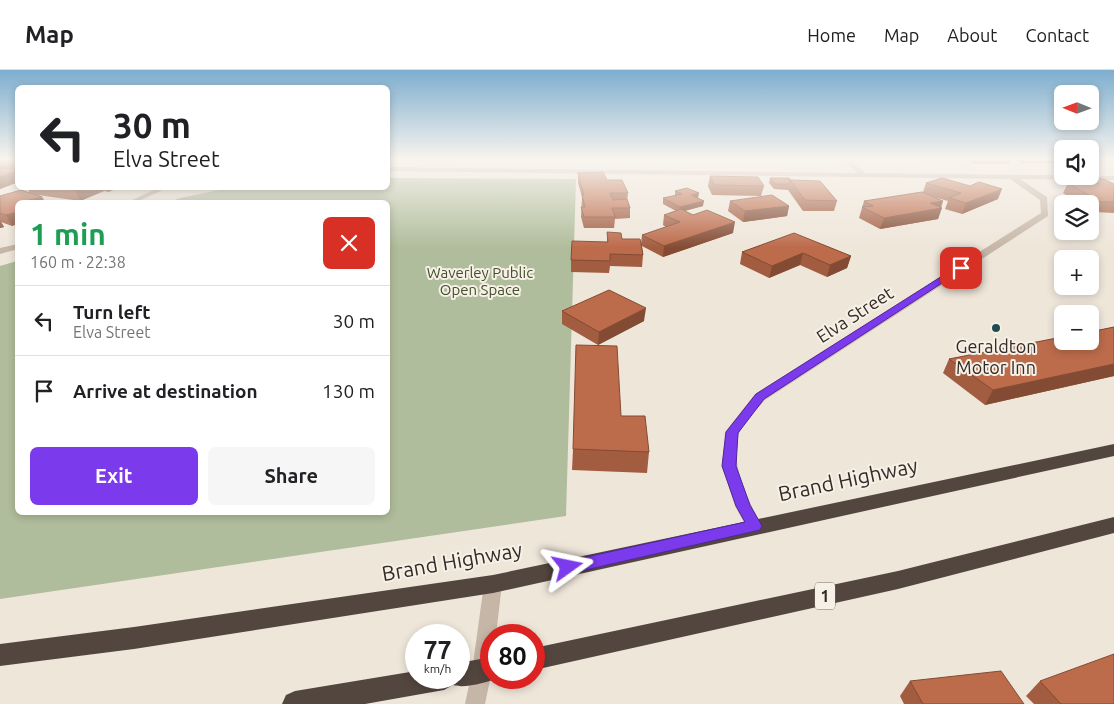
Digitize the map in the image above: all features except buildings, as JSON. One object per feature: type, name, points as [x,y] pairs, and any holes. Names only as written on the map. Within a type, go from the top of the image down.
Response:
[{"type":"highway","name":"Brand Highway","points":[[0,656],[134,638],[493,584],[754,526],[1114,450]]},
{"type":"highway","name":"1","points":[[545,658],[972,563],[1114,525]]},
{"type":"highway","points":[[295,704],[405,685]]},
{"type":"street","name":"Elva Street","points":[[754,526],[743,506],[729,466],[732,432],[760,397],[1045,214],[1044,199],[1030,189]]},
{"type":"street","points":[[136,200],[159,190]]},
{"type":"street","points":[[0,251],[15,247]]},
{"type":"street","points":[[475,704],[477,671],[493,584]]},
{"type":"green space","name":"Waverley Public Open Space","points":[[576,189],[566,516],[0,599],[0,266],[15,262],[15,515],[390,515],[390,200],[174,200],[219,190]]},
{"type":"place","name":"Geraldton Motor Inn","points":[[996,328]]},
{"type":"route","points":[[568,567],[754,526],[743,506],[729,466],[732,432],[760,397],[961,268]]}]
